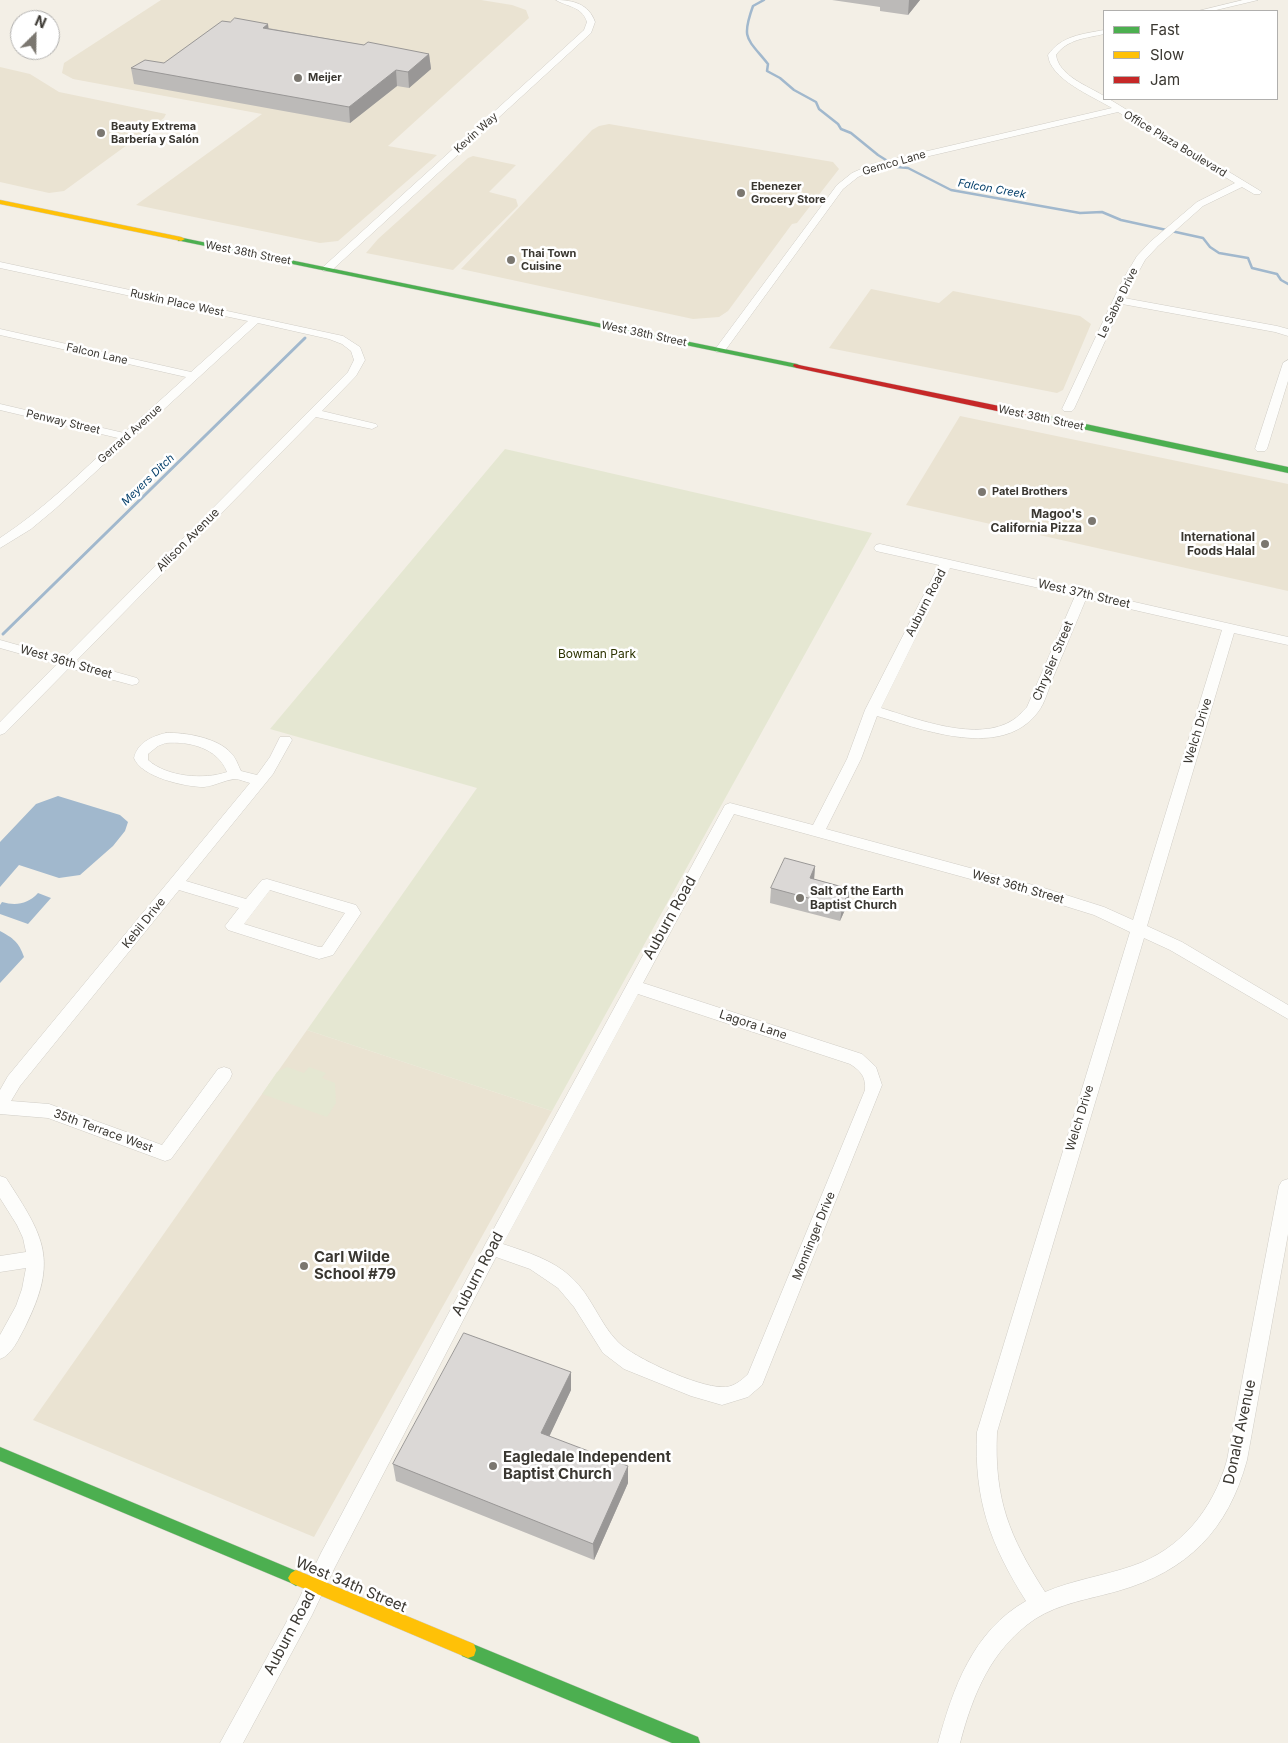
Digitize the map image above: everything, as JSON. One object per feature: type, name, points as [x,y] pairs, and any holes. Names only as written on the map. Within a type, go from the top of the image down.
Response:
[{"type":"main road","points":[[0,190],[40,198]]},
{"type":"main road","name":"West 38th Street","points":[[0,202],[720,350],[1288,470]]},
{"type":"main road","points":[[66,215],[104,217],[115,213]]},
{"type":"main road","points":[[333,257],[352,261]]},
{"type":"main road","points":[[933,396],[990,402],[1057,414],[1064,413],[1068,409]]},
{"type":"main road","points":[[1248,446],[1265,449]]},
{"type":"main road","points":[[1215,455],[1229,451],[1288,461]]},
{"type":"main road","name":"West 34th Street","points":[[0,1454],[692,1743]]},
{"type":"street","name":"Kevin Way","points":[[327,269],[333,257],[588,31],[591,22],[585,11],[576,5],[560,0]]},
{"type":"street","points":[[1207,10],[1254,0]]},
{"type":"street","name":"Office Plaza Boulevard","points":[[1103,32],[1073,39],[1062,44],[1053,52],[1052,61],[1055,68],[1063,75],[1103,99]]},
{"type":"street","name":"Office Plaza Boulevard","points":[[1104,100],[1257,192]]},
{"type":"street","name":"Gemco Lane","points":[[720,350],[840,187],[854,175],[879,165],[1119,109]]},
{"type":"street","name":"Le Sabre Drive","points":[[1068,409],[1137,264],[1164,235],[1192,211],[1209,199],[1241,184]]},
{"type":"street","name":"Ruskin Place West","points":[[0,265],[329,335],[352,345]]},
{"type":"street","points":[[1119,300],[1277,329],[1288,334]]},
{"type":"street","name":"Gerrard Avenue","points":[[0,544],[41,515],[255,320]]},
{"type":"street","name":"Falcon Lane","points":[[0,332],[194,376]]},
{"type":"street","name":"Allison Avenue","points":[[0,730],[357,369],[359,356],[352,345]]},
{"type":"street","points":[[1265,449],[1288,363]]},
{"type":"street","name":"Penway Street","points":[[0,408],[127,438]]},
{"type":"street","points":[[314,413],[372,426]]},
{"type":"street","name":"West 37th Street","points":[[880,548],[1288,641]]},
{"type":"street","name":"Auburn Road","points":[[818,832],[854,759],[872,710],[946,563]]},
{"type":"street","name":"Chrysler Street","points":[[872,710],[961,734],[992,732],[1017,724],[1033,709],[1082,594]]},
{"type":"street","name":"Welch Drive","points":[[1040,1604],[1008,1552],[994,1517],[986,1483],[985,1449],[987,1432],[995,1398],[1229,628]]},
{"type":"street","name":"West 36th Street","points":[[0,644],[132,681]]},
{"type":"street","points":[[235,774],[229,759],[220,751],[189,740],[164,738],[154,741],[142,752],[140,757],[142,763],[151,770],[200,783],[210,783],[235,774],[260,780]]},
{"type":"street","name":"Kebil Drive","points":[[0,1106],[14,1081],[274,764],[285,740]]},
{"type":"street","name":"West 36th Street","points":[[730,808],[1072,902],[1138,928],[1188,953],[1288,1013]]},
{"type":"street","name":"Auburn Road","points":[[231,1743],[492,1248],[730,808]]},
{"type":"street","points":[[176,883],[249,906]]},
{"type":"street","points":[[267,884],[351,909],[353,913],[327,951],[319,953],[233,926],[249,906],[267,884]]},
{"type":"street","name":"Lagora Lane","points":[[633,986],[856,1059],[870,1071]]},
{"type":"street","name":"Monninger Drive","points":[[492,1248],[538,1264],[556,1275],[580,1300],[606,1342],[625,1359],[714,1395],[723,1396],[738,1393],[756,1379],[766,1355],[873,1090],[874,1081],[870,1071]]},
{"type":"street","name":"35th Terrace West","points":[[0,1106],[49,1111],[165,1154],[224,1074]]},
{"type":"street","points":[[0,1183],[27,1227],[32,1241],[34,1262],[32,1288],[26,1309],[0,1351]]},
{"type":"street","name":"Donald Avenue","points":[[949,1743],[964,1690],[992,1642],[1011,1623],[1040,1604],[1077,1590],[1133,1576],[1156,1566],[1178,1553],[1196,1537],[1221,1504],[1231,1483],[1237,1460],[1288,1186]]},
{"type":"street","points":[[0,1264],[25,1260],[34,1262]]},
{"type":"shaded area","points":[[161,0],[481,0],[512,5],[526,10],[529,18],[388,146],[437,155],[338,241],[320,243],[136,205],[262,114],[73,79],[62,73],[64,63]]},
{"type":"shaded area","points":[[0,67],[30,74],[59,92],[166,114],[164,118],[64,191],[49,193],[0,182]]},
{"type":"shaded area","points":[[609,124],[833,162],[839,169],[797,223],[792,224],[728,311],[719,317],[693,319],[461,269],[592,130]]},
{"type":"shaded area","points":[[473,156],[516,165],[489,192],[516,199],[518,206],[453,270],[366,253],[378,239],[468,158]]},
{"type":"shaded area","points":[[871,289],[939,303],[953,291],[1080,316],[1091,324],[1063,390],[1057,393],[829,348]]},
{"type":"shaded area","points":[[960,416],[1288,484],[1288,591],[906,505]]},
{"type":"shaded area","name":"Carl Wilde School #79","points":[[307,1030],[552,1111],[314,1537],[33,1420]]},
{"type":"green space","name":"Bowman Park","points":[[505,449],[872,533],[552,1111],[307,1030],[477,788],[270,729]]},
{"type":"green space","points":[[287,1067],[304,1073],[309,1067],[326,1073],[322,1078],[335,1083],[336,1103],[327,1117],[262,1094],[277,1072]]},
{"type":"water","points":[[58,796],[120,815],[128,822],[125,831],[113,846],[80,875],[59,878],[19,865],[0,887],[0,842],[36,804]]},
{"type":"water","points":[[38,893],[51,898],[28,924],[0,914],[2,902],[12,904],[26,902]]},
{"type":"water","points":[[0,931],[15,941],[24,957],[0,983]]},
{"type":"building","name":"Meijer","points":[[235,18],[268,24],[263,28],[364,45],[368,42],[429,54],[408,72],[396,70],[349,107],[131,68],[145,60],[164,63],[222,21],[230,22]]},
{"type":"building","points":[[785,858],[815,866],[810,878],[850,889],[842,907],[771,888]]},
{"type":"building","name":"Eagledale Independent Baptist Church","points":[[464,1333],[571,1372],[541,1433],[628,1466],[593,1544],[393,1464]]},
{"type":"waterway","name":"Falcon Creek","points":[[764,0],[753,6],[747,25],[747,32],[751,43],[768,64],[767,71],[780,78],[794,90],[816,102],[819,109],[838,124],[841,129],[851,133],[878,155],[897,167],[908,168],[951,190],[1080,213],[1102,212],[1121,220],[1203,238],[1210,247],[1219,253],[1248,258],[1252,268],[1277,274],[1281,280],[1288,284]]},
{"type":"waterway","name":"Meyers Ditch","points":[[3,634],[305,338]]},
{"type":"traffic: fast","points":[[181,239],[797,366]]},
{"type":"traffic: fast","points":[[1048,419],[1288,470]]},
{"type":"traffic: fast","points":[[0,1454],[296,1578]]},
{"type":"traffic: fast","points":[[468,1650],[692,1743]]},
{"type":"traffic: slow","points":[[0,202],[181,239]]},
{"type":"traffic: slow","points":[[296,1578],[468,1650]]},
{"type":"traffic: jam","points":[[797,366],[1048,419]]},
{"type":"place","name":"Meijer","points":[[298,78]]},
{"type":"place","name":"Beauty Extrema Barbería y Salón","points":[[101,133]]},
{"type":"place","name":"Ebenezer Grocery Store","points":[[741,193]]},
{"type":"place","name":"Thai Town Cuisine","points":[[511,260]]},
{"type":"place","name":"Patel Brothers","points":[[982,492]]},
{"type":"place","name":"Magoo's California Pizza","points":[[1092,521]]},
{"type":"place","name":"International Foods Halal","points":[[1265,544]]},
{"type":"place","name":"Salt of the Earth Baptist Church","points":[[800,898]]},
{"type":"place","name":"Carl Wilde School #79","points":[[304,1266]]},
{"type":"place","name":"Eagledale Independent Baptist Church","points":[[493,1466]]}]
